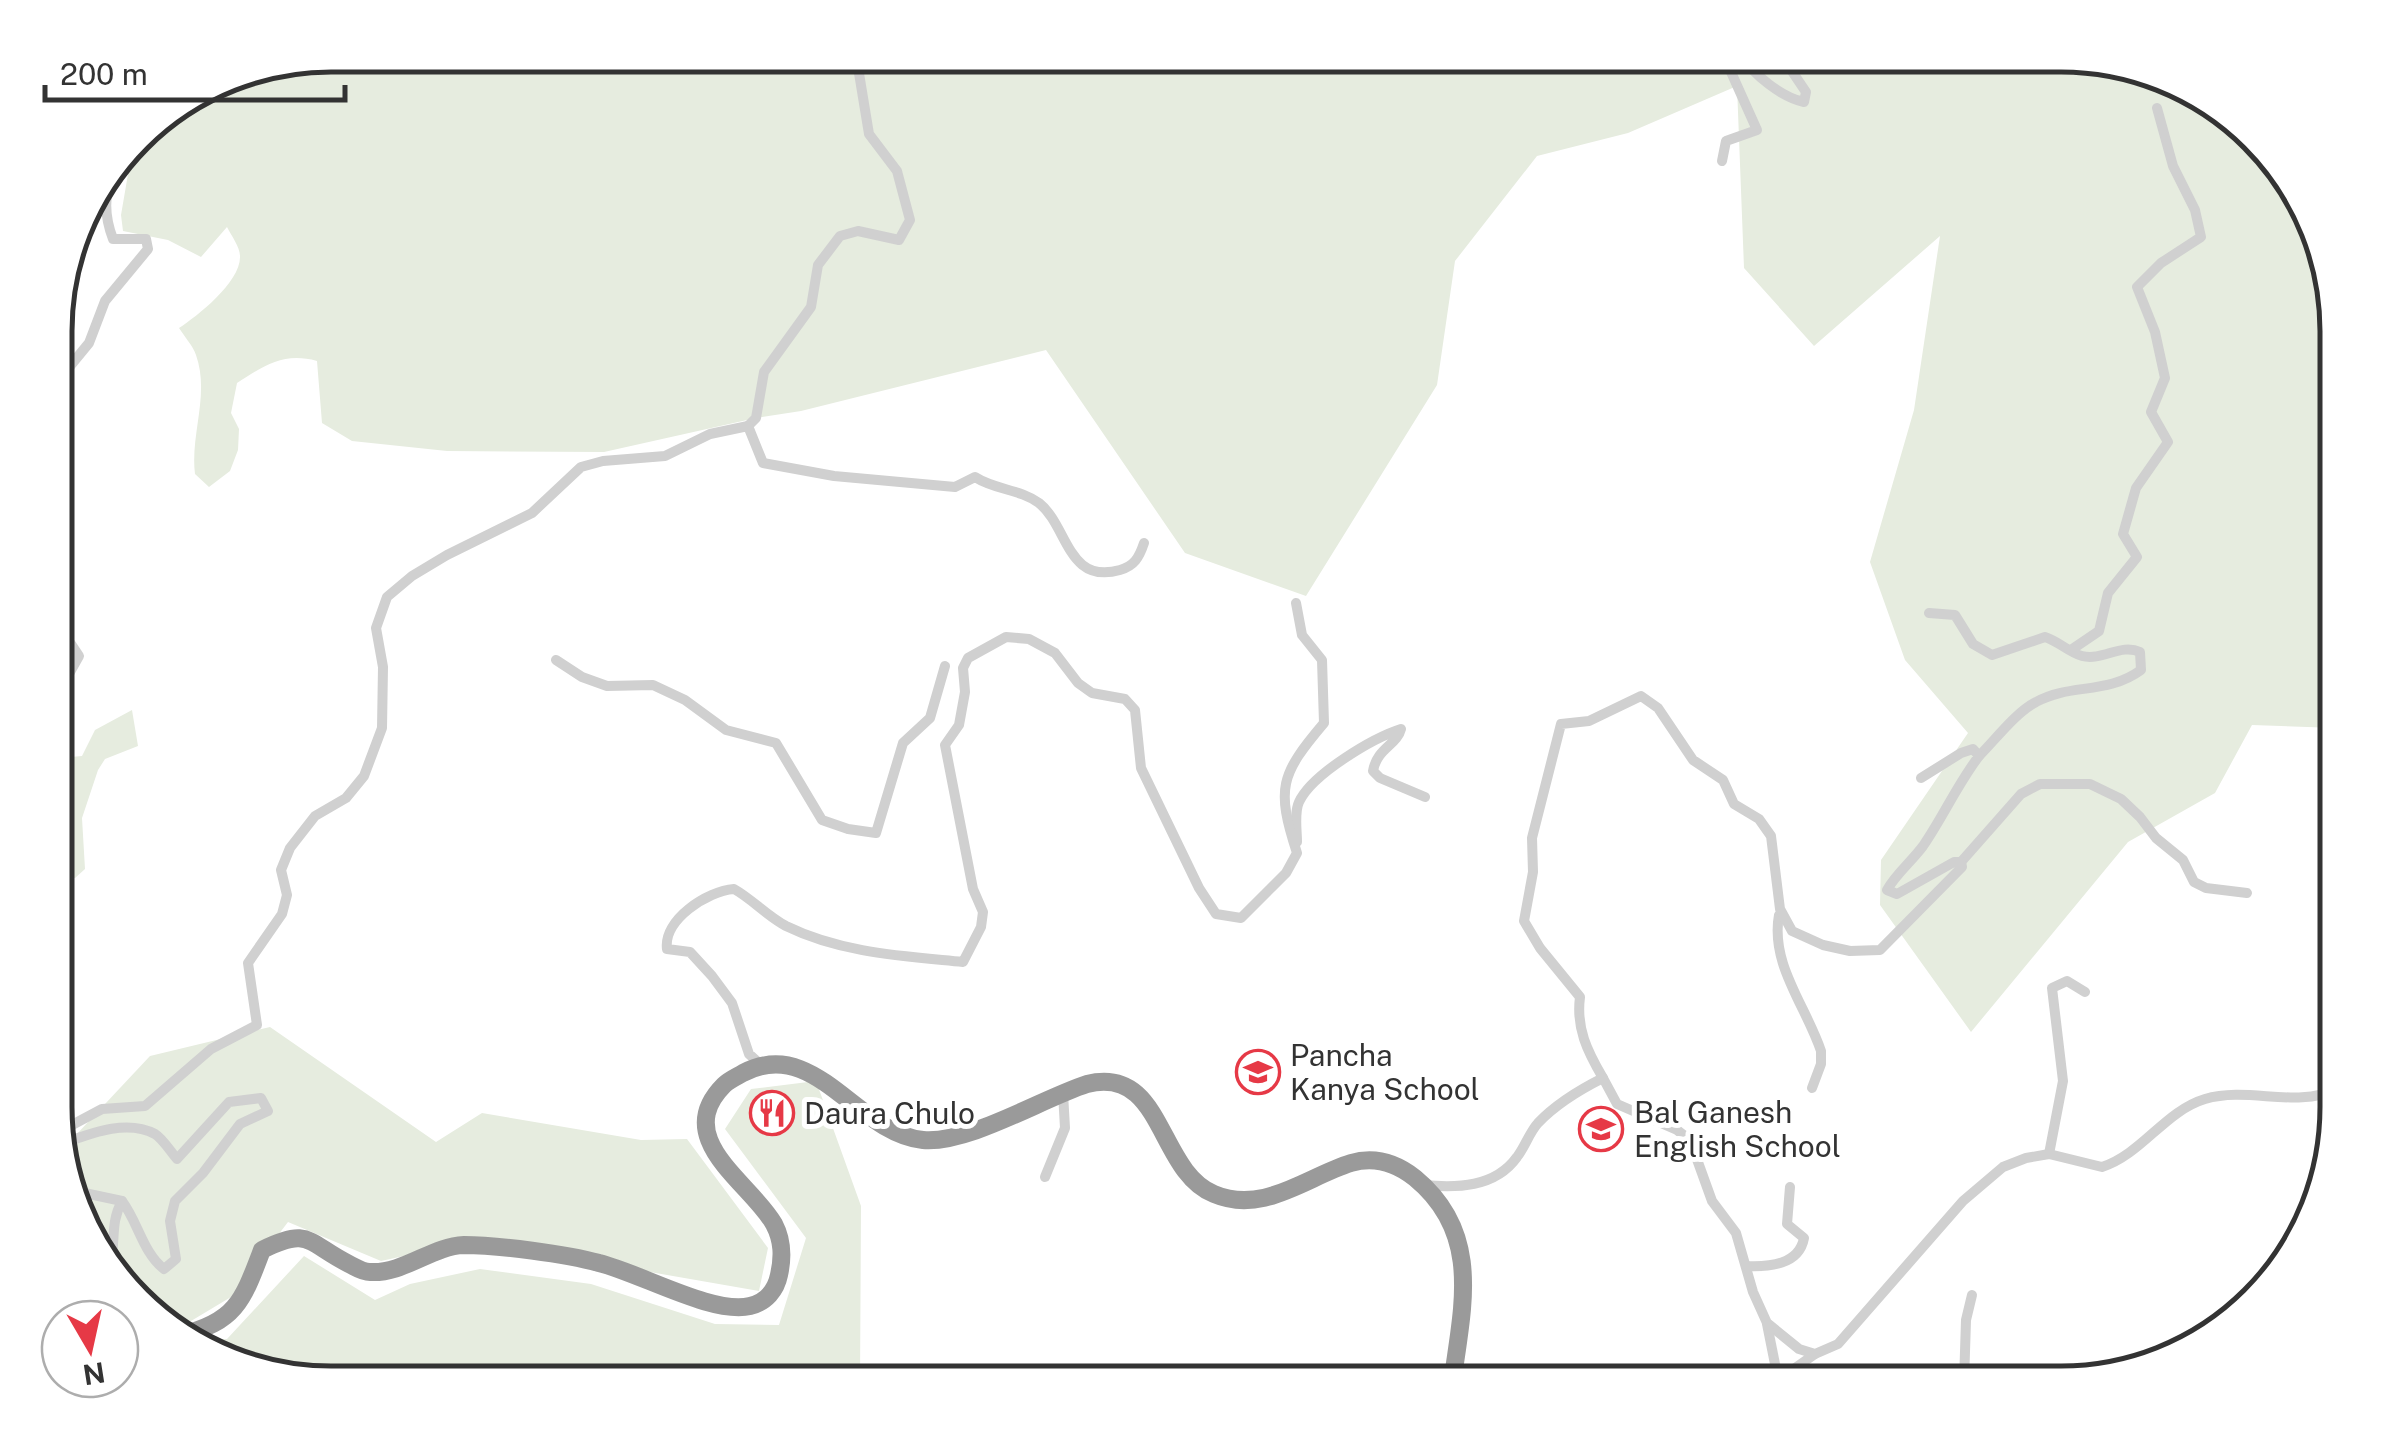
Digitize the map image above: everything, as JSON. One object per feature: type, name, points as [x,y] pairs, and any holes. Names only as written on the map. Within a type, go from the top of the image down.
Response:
[{"type":"highway","points":[[200,1331],[232,1314],[262,1250],[287,1237],[305,1237],[365,1272],[388,1272],[461,1245],[596,1262],[710,1304],[730,1308],[753,1306],[766,1299],[777,1284],[784,1254],[775,1225],[722,1165],[707,1128],[708,1111],[726,1082],[760,1064],[782,1064],[811,1072],[892,1132],[922,1140],[954,1138],[1063,1092],[1106,1081],[1130,1088],[1153,1116],[1186,1176],[1203,1189],[1227,1199],[1272,1197],[1352,1163],[1369,1160],[1401,1167],[1423,1184],[1449,1218],[1462,1250],[1465,1271],[1454,1366]]},
{"type":"street","points":[[73,1124],[102,1109],[145,1106],[211,1049],[257,1025],[248,963],[282,914],[288,895],[281,870],[290,848],[315,816],[346,798],[364,776],[382,728],[383,666],[376,628],[387,597],[446,554],[532,514],[581,467],[603,461],[664,456],[710,434],[748,426],[756,418],[764,372],[811,307],[818,265],[840,236],[858,232],[899,240],[910,220],[897,170],[869,134],[859,72]]},
{"type":"street","points":[[1722,161],[1726,141],[1757,130],[1731,72]]},
{"type":"street","points":[[1755,72],[1796,101],[1804,102],[1806,92],[1792,72]]},
{"type":"street","points":[[2071,650],[2100,631],[2108,593],[2138,556],[2123,534],[2136,488],[2168,442],[2151,412],[2165,378],[2155,332],[2137,287],[2160,263],[2200,237],[2195,210],[2174,166],[2157,108]]},
{"type":"street","points":[[72,363],[88,343],[104,301],[148,249],[146,239],[114,239],[106,220],[105,205]]},
{"type":"street","points":[[748,426],[764,463],[834,476],[955,487],[975,477],[1001,490],[1025,494],[1043,506],[1065,544],[1087,569],[1103,574],[1130,567],[1140,556],[1144,543]]},
{"type":"street","points":[[1296,603],[1302,634],[1322,660],[1325,694],[1324,723],[1298,754],[1286,776],[1287,820],[1298,853]]},
{"type":"street","points":[[1929,613],[1955,615],[1973,644],[1992,654],[2045,637],[2078,656],[2097,657],[2131,648],[2140,652],[2141,670],[2125,682],[2056,694],[2033,703],[1979,756],[1920,850],[1887,890],[1897,894],[1954,862],[1961,862]]},
{"type":"street","points":[[760,1064],[749,1054],[736,1012],[724,990],[690,952],[668,949],[669,931],[704,900],[734,890],[782,924],[826,944],[964,962],[981,928],[983,912],[974,889],[945,745],[958,726],[965,692],[962,668],[968,658],[1006,637],[1028,639],[1056,653],[1078,683],[1092,692],[1124,699],[1135,710],[1141,768],[1199,888],[1216,914],[1241,918],[1286,872],[1298,853],[1298,804],[1314,783],[1385,734],[1401,728],[1399,736],[1376,759],[1373,770],[1380,778],[1425,798]]},
{"type":"street","points":[[72,646],[79,656],[72,668]]},
{"type":"street","points":[[556,660],[582,677],[607,686],[653,685],[685,700],[726,730],[776,744],[822,820],[876,833],[903,742],[930,718],[945,666]]},
{"type":"street","points":[[1776,1366],[1767,1322],[1736,1233],[1712,1201],[1690,1140],[1677,1130],[1617,1104],[1585,1046],[1578,1016],[1580,997],[1540,948],[1524,921],[1533,872],[1532,838],[1561,724],[1589,721],[1641,696],[1658,708],[1693,760],[1724,780],[1734,804],[1760,819],[1771,836],[1784,921],[1801,937],[1850,950],[1880,950],[1952,880],[1962,867],[1961,862],[2021,794],[2040,784],[2090,784],[2121,799],[2156,838],[2183,860],[2194,882],[2206,888],[2247,893]]},
{"type":"street","points":[[1921,778],[1961,753],[1972,750],[1979,756]]},
{"type":"street","points":[[1780,909],[1776,932],[1783,960],[1821,1051],[1822,1064],[1812,1088]]},
{"type":"street","points":[[2049,1154],[2063,1081],[2052,988],[2067,981],[2085,992]]},
{"type":"street","points":[[1423,1184],[1462,1188],[1499,1174],[1516,1160],[1536,1125],[1570,1095],[1602,1078]]},
{"type":"street","points":[[1045,1178],[1065,1128],[1063,1092]]},
{"type":"street","points":[[1800,1366],[1838,1344],[1963,1201],[2004,1168],[2049,1154],[2102,1167],[2137,1149],[2189,1104],[2210,1098],[2319,1095]]},
{"type":"street","points":[[75,1139],[94,1132],[136,1128],[158,1136],[177,1159],[229,1102],[261,1098],[268,1111],[240,1124],[203,1173],[174,1201],[170,1221],[176,1259],[164,1269],[153,1261],[135,1218],[122,1200],[87,1193]]},
{"type":"street","points":[[1746,1266],[1782,1263],[1796,1256],[1804,1244],[1804,1238],[1787,1224],[1790,1187]]},
{"type":"street","points":[[112,1245],[112,1218],[122,1200]]},
{"type":"street","points":[[1965,1366],[1966,1320],[1972,1296]]},
{"type":"street","points":[[1767,1322],[1799,1349],[1815,1354]]},
{"type":"shaded area","points":[[331,72],[2061,72],[2128,81],[2190,107],[2231,137],[2276,188],[2306,248],[2319,314],[2319,727],[2252,725],[2215,793],[2128,842],[1971,1032],[1880,905],[1881,860],[1968,733],[1905,660],[1870,562],[1914,410],[1940,236],[1814,346],[1744,268],[1737,86],[1628,133],[1537,156],[1455,261],[1437,385],[1306,596],[1185,553],[1046,350],[801,411],[604,452],[447,451],[352,441],[322,423],[317,361],[285,359],[237,383],[231,413],[239,429],[238,450],[230,471],[209,487],[195,474],[200,370],[195,352],[179,328],[226,287],[238,266],[240,252],[227,227],[201,257],[168,240],[123,231],[121,215],[129,171],[148,148],[188,116],[217,99],[264,81]]},
{"type":"shaded area","points":[[132,710],[138,746],[105,759],[98,770],[82,818],[85,869],[75,878],[72,757],[82,756],[95,730]]},
{"type":"shaded area","points":[[270,1027],[436,1142],[482,1113],[641,1140],[687,1139],[768,1248],[759,1291],[472,1241],[381,1261],[288,1222],[231,1297],[186,1321],[137,1278],[107,1237],[81,1175],[75,1141],[75,1136],[150,1056]]},
{"type":"shaded area","points":[[816,1081],[861,1206],[860,1366],[331,1366],[264,1358],[217,1340],[227,1339],[304,1256],[375,1300],[410,1284],[480,1269],[591,1284],[715,1324],[779,1325],[806,1238],[725,1129],[751,1089]]},
{"type":"place","name":"Pancha Kanya School","points":[[1258,1072]]},
{"type":"place","name":"Daura Chulo","points":[[772,1113]]},
{"type":"place","name":"Bal Ganesh English School","points":[[1601,1129]]}]
